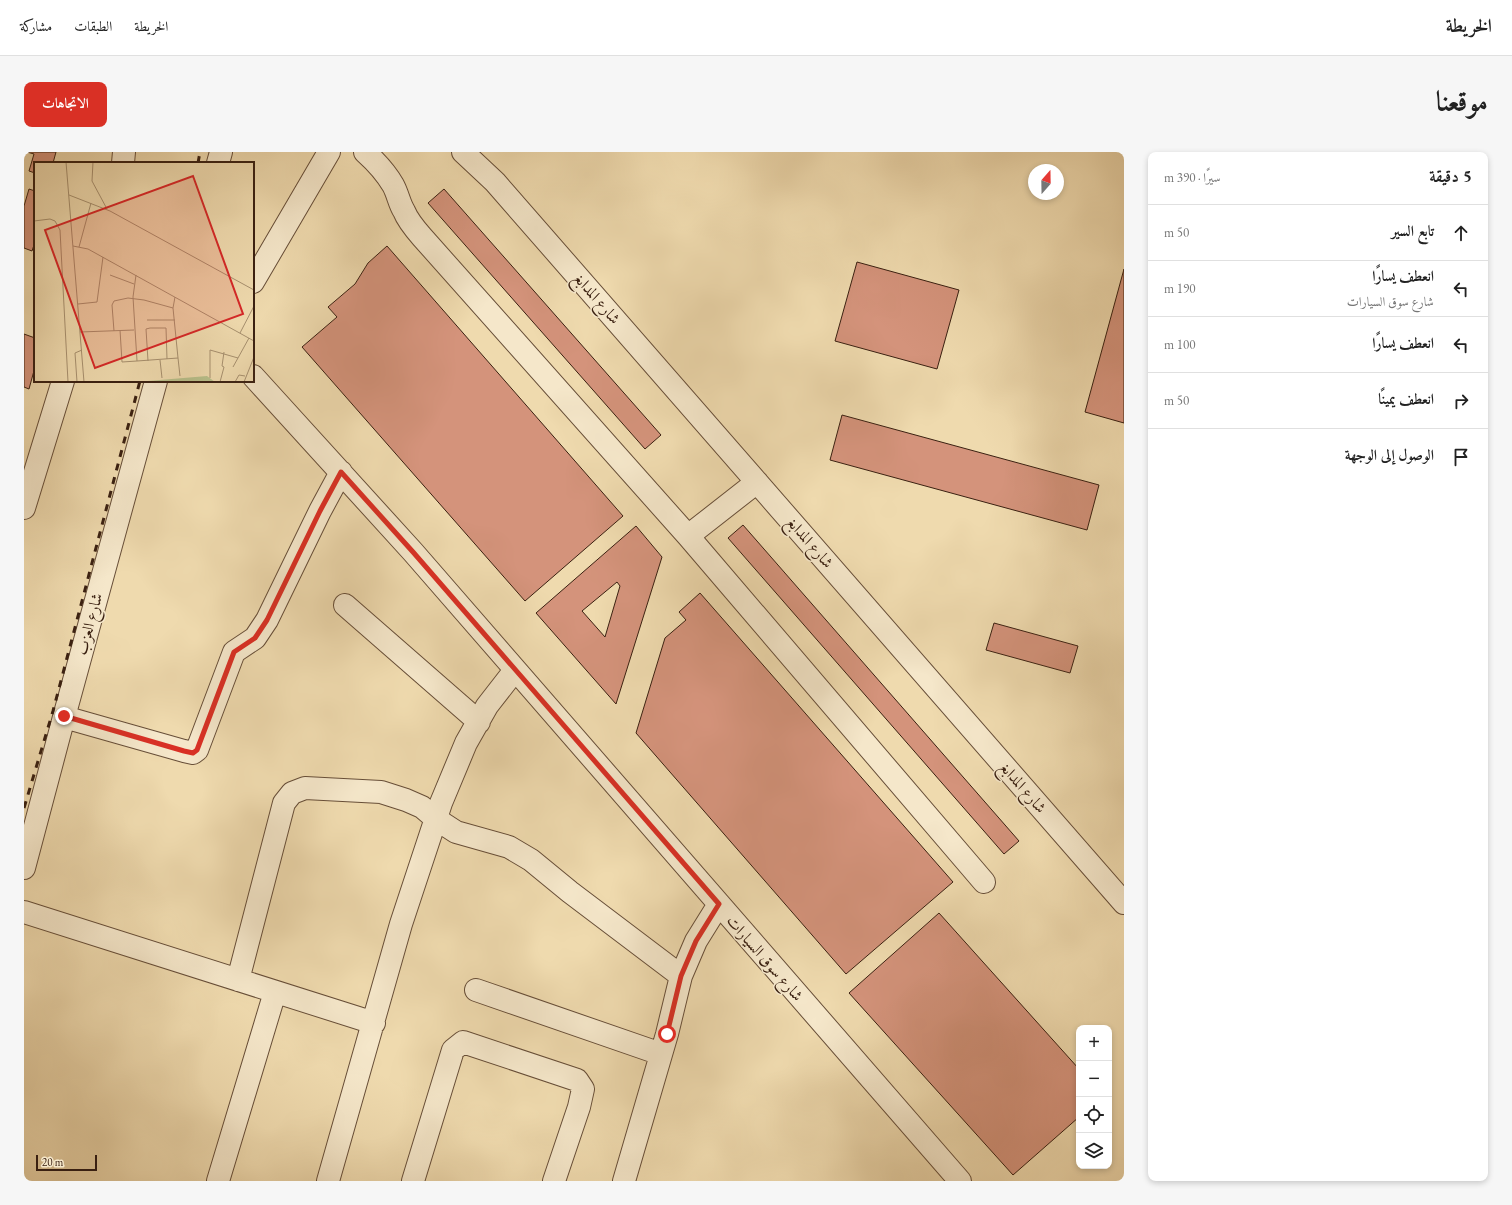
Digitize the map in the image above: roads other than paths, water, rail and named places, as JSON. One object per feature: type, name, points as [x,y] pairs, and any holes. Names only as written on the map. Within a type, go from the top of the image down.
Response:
[{"type":"street","points":[[123,162],[124,152]]},
{"type":"street","points":[[218,162],[221,152]]},
{"type":"street","points":[[254,280],[329,152]]},
{"type":"street","points":[[365,152],[372,158],[392,183],[398,194],[403,211],[422,237],[688,536],[984,882]]},
{"type":"street","name":"شارع المدابغ","points":[[463,152],[495,182],[1124,903]]},
{"type":"street","name":"شارع المدابغ","points":[[481,152],[495,182]]},
{"type":"street","name":"شارع سوق السيارات","points":[[254,377],[413,552],[960,1181]]},
{"type":"street","points":[[24,508],[63,382]]},
{"type":"street","name":"شارع العزب","points":[[24,868],[156,382]]},
{"type":"street","points":[[64,716],[184,751],[193,753],[197,750],[234,652],[255,638],[267,620],[320,511],[341,472]]},
{"type":"street","points":[[688,536],[757,482]]},
{"type":"street","points":[[345,605],[479,722]]},
{"type":"street","points":[[328,1181],[401,924],[441,803],[466,743],[488,706],[515,670]]},
{"type":"street","points":[[238,980],[284,803],[292,793],[305,788],[381,792],[422,807],[436,819],[456,832],[509,847],[531,860],[570,892],[681,976]]},
{"type":"street","points":[[624,1181],[661,1054],[681,976],[696,941],[719,904]]},
{"type":"street","points":[[24,912],[374,1023]]},
{"type":"street","points":[[476,990],[661,1054]]},
{"type":"street","points":[[218,1181],[275,992]]},
{"type":"street","points":[[413,1181],[453,1050],[463,1042],[576,1080],[583,1089],[579,1107],[554,1181]]},
{"type":"railway","points":[[198,162],[200,152]]},
{"type":"railway","points":[[24,808],[53,711],[140,382]]}]
